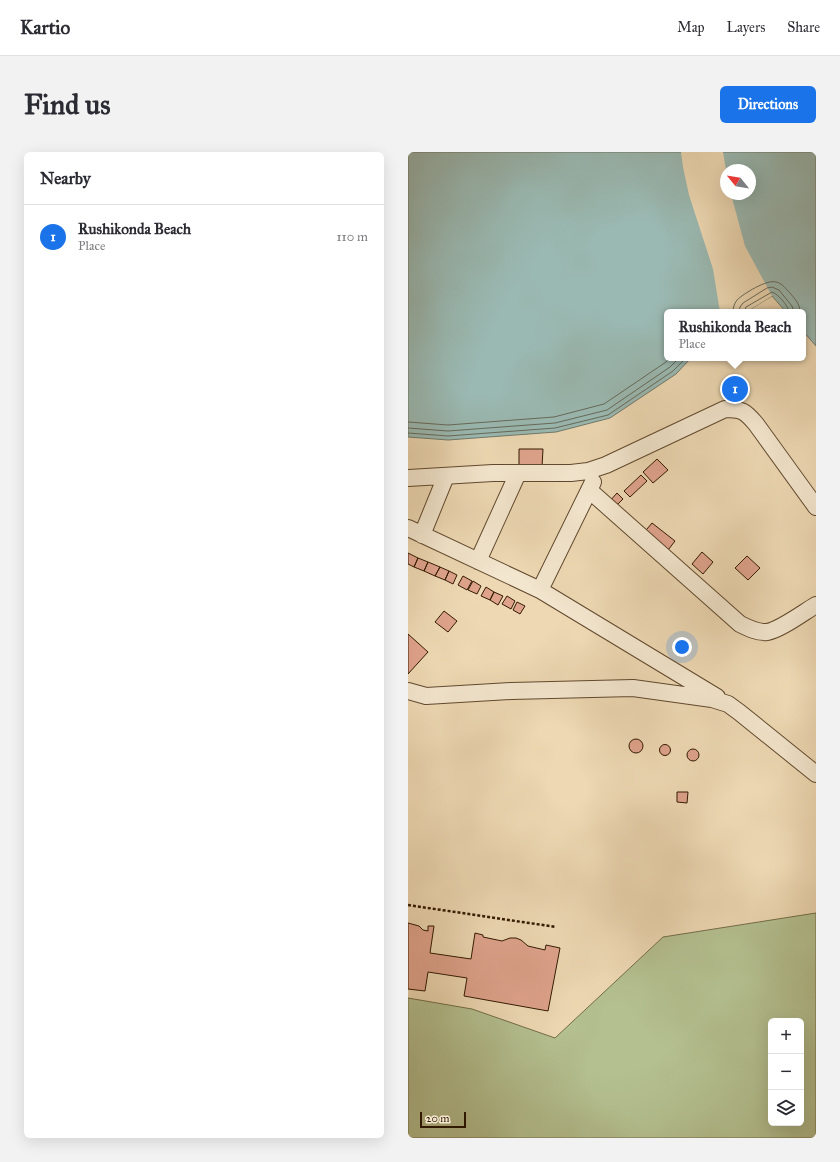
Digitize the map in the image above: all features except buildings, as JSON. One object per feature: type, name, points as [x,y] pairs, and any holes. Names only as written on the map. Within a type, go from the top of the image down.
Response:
[{"type":"street","points":[[408,478],[494,473],[571,473],[588,471],[600,467],[725,409],[737,409],[747,413],[756,424],[816,507]]},
{"type":"street","points":[[540,590],[600,467]]},
{"type":"street","points":[[478,561],[518,473]]},
{"type":"street","points":[[446,476],[415,532],[540,590],[728,704],[816,774]]},
{"type":"street","points":[[589,490],[740,624],[752,630],[767,632],[781,626],[816,604]]},
{"type":"street","points":[[408,691],[426,696],[511,691],[633,688],[712,699],[728,704]]},
{"type":"path","points":[[408,905],[556,927]]},
{"type":"green space","points":[[816,913],[816,1138],[408,1138],[408,998],[472,1009],[555,1038],[663,937]]},
{"type":"water","points":[[408,152],[816,152],[816,346],[806,334],[806,309],[783,309],[772,296],[751,309],[664,309],[664,361],[688,361],[676,374],[610,418],[556,432],[448,440],[408,437]]},
{"type":"pier","points":[[681,152],[723,152],[725,164],[720,164],[720,200],[733,200],[745,246],[772,296],[751,309],[720,309],[713,269],[689,195]]},
{"type":"place","name":"Rushikonda Beach","points":[[735,389]]}]
